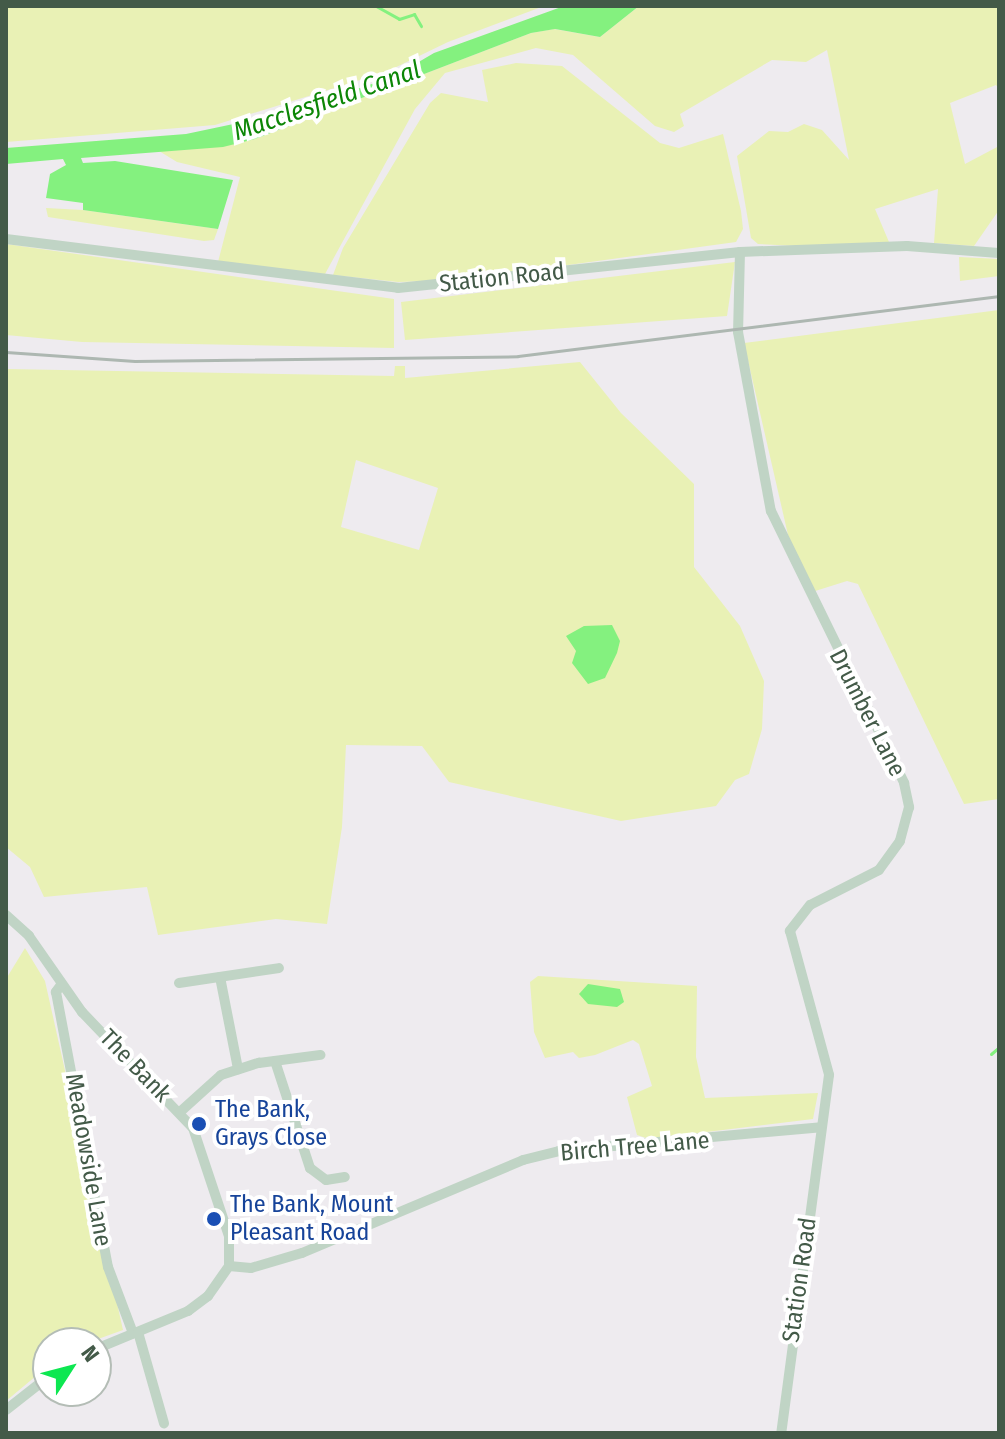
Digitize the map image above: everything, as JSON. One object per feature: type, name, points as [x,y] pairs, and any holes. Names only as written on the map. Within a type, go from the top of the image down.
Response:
[{"type":"street","name":"Station Road","points":[[6,239],[398,288],[740,252],[907,246],[999,253]]},
{"type":"street","name":"Drumber Lane","points":[[740,252],[738,332],[771,511],[899,773],[909,807],[900,841],[879,870],[810,905],[790,931],[827,1061],[828,1094],[821,1127]]},
{"type":"street","name":"The Bank","points":[[6,915],[29,936],[61,985],[180,1112],[207,1158],[229,1236],[229,1266]]},
{"type":"street","points":[[179,983],[279,968]]},
{"type":"street","points":[[220,977],[238,1069]]},
{"type":"street","name":"Meadowside Lane","points":[[61,985],[56,992],[108,1267],[136,1332],[164,1423]]},
{"type":"street","points":[[180,1112],[211,1082],[238,1069],[320,1055]]},
{"type":"street","points":[[275,1061],[310,1168],[326,1180],[345,1177]]},
{"type":"street","name":"Station Road","points":[[781,1433],[821,1127]]},
{"type":"street","name":"Birch Tree Lane","points":[[229,1266],[251,1268],[302,1253],[523,1160],[559,1151],[821,1127]]},
{"type":"street","points":[[112,1342],[199,1303],[229,1266]]},
{"type":"street","points":[[6,1410],[32,1390]]},
{"type":"shaded area","points":[[6,6],[544,6],[448,42],[386,72],[215,125],[6,142]]},
{"type":"shaded area","points":[[639,6],[999,6],[999,89],[996,85],[950,103],[965,164],[999,146],[999,210],[974,246],[934,243],[938,189],[875,209],[889,242],[837,248],[758,244],[751,238],[737,156],[769,131],[788,132],[804,124],[822,130],[849,160],[827,50],[806,62],[772,60],[680,114],[684,126],[674,132],[655,126],[573,55],[536,48],[445,73],[415,109],[325,274],[218,262],[240,177],[177,162],[159,151],[255,139],[531,33],[554,29],[600,37]]},
{"type":"shaded area","points":[[516,63],[562,66],[660,143],[679,148],[723,134],[741,211],[743,229],[736,242],[459,280],[398,282],[333,275],[343,248],[430,103],[441,93],[488,102],[482,70]]},
{"type":"shaded area","points":[[46,208],[83,210],[218,229],[214,240],[204,241],[48,217]]},
{"type":"shaded area","points":[[6,244],[394,299],[394,348],[82,342],[6,335]]},
{"type":"shaded area","points":[[959,257],[999,259],[999,276],[960,281]]},
{"type":"shaded area","points":[[735,262],[727,316],[405,340],[401,302]]},
{"type":"shaded area","points":[[999,310],[999,799],[964,804],[858,584],[847,581],[812,592],[791,548],[744,343]]},
{"type":"shaded area","points":[[580,362],[621,413],[694,484],[694,567],[740,626],[764,681],[762,729],[749,774],[735,780],[716,806],[621,821],[449,782],[422,746],[346,745],[342,827],[327,924],[276,919],[158,935],[147,887],[44,897],[30,867],[6,847],[6,369],[394,376],[395,366],[405,366],[405,378]],"holes":[[[356,460],[438,488],[419,550],[341,527]]]},
{"type":"shaded area","points":[[25,948],[45,981],[123,1330],[112,1334],[112,1327],[32,1327],[32,1379],[6,1401],[6,979]]},
{"type":"shaded area","points":[[538,976],[697,986],[696,1057],[705,1098],[818,1093],[813,1119],[649,1139],[637,1135],[627,1097],[652,1086],[639,1044],[633,1040],[579,1058],[573,1052],[545,1058],[534,1032],[530,982]]},
{"type":"water","name":"Macclesfield Canal","points":[[564,6],[639,6],[600,37],[555,29],[531,33],[255,139],[223,147],[81,158],[83,163],[115,161],[233,180],[218,229],[83,210],[83,203],[46,198],[50,174],[66,165],[63,159],[6,164],[6,148],[186,134],[281,114],[393,77],[434,53]]},
{"type":"water","points":[[612,625],[620,641],[617,653],[605,678],[588,684],[572,663],[576,651],[566,636],[584,626]]},
{"type":"water","points":[[588,984],[620,989],[624,1002],[617,1007],[588,1004],[579,994]]},
{"type":"waterway","points":[[376,6],[399,19],[414,14],[421,26]]},
{"type":"waterway","points":[[991,1054],[999,1047]]},
{"type":"railway","points":[[6,352],[135,361],[518,356],[999,296]]},
{"type":"place","name":"The Bank, Grays Close","points":[[199,1124]]},
{"type":"place","name":"The Bank, Mount Pleasant Road","points":[[214,1219]]}]
